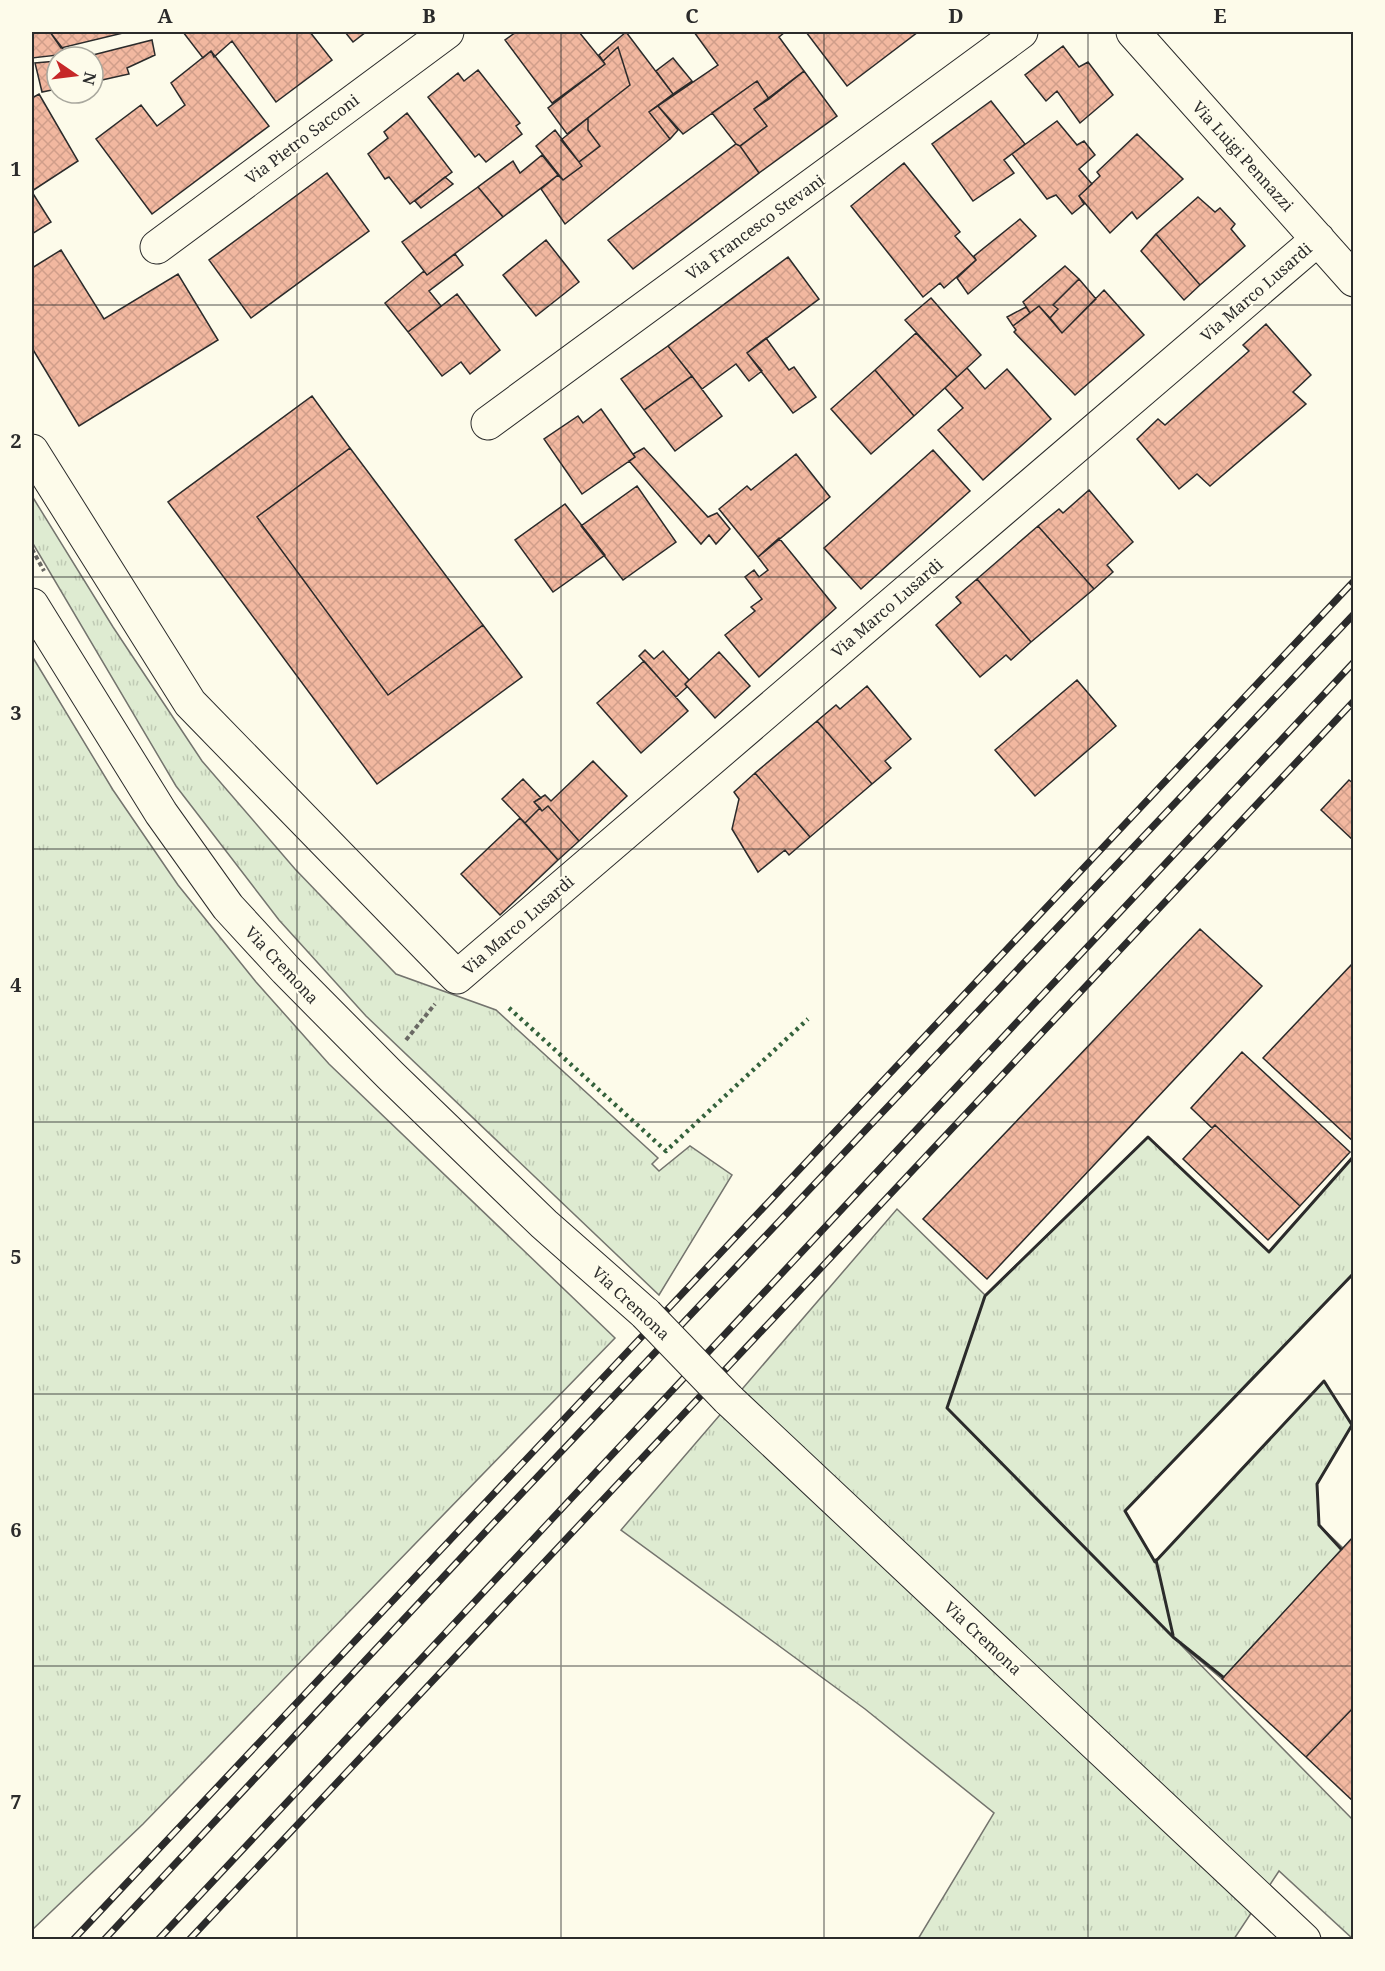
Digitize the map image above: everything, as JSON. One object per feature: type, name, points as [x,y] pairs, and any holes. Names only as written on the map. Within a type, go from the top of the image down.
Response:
[{"type":"street","name":"Via Pietro Sacconi","points":[[157,247],[447,32]]},
{"type":"street","name":"Via Francesco Stevani","points":[[488,423],[1021,32]]},
{"type":"street","name":"Via Luigi Pennazzi","points":[[1133,32],[1353,280]]},
{"type":"street","name":"Via Marco Lusardi","points":[[456,977],[1318,240]]},
{"type":"street","points":[[32,451],[190,703],[456,977]]},
{"type":"street","name":"Via Cremona","points":[[32,605],[160,813],[228,907],[286,970],[390,1075],[505,1183],[544,1224],[646,1314],[728,1400],[1304,1940]]},
{"type":"path","points":[[32,549],[48,577]]},
{"type":"path","points":[[403,1044],[456,977]]},
{"type":"green space","points":[[32,496],[113,627],[202,761],[295,869],[396,974],[496,1010],[658,1158],[652,1164],[659,1171],[690,1146],[732,1175],[659,1295],[366,1016],[279,920],[176,786],[32,542]]},
{"type":"green space","points":[[32,656],[113,790],[178,885],[256,982],[329,1064],[615,1338],[143,1824],[32,1930]]},
{"type":"green space","points":[[1148,1137],[1269,1252],[1353,1156],[1353,1273],[1125,1511],[1155,1562],[1324,1381],[1352,1425],[1317,1484],[1319,1525],[1343,1548],[1222,1679],[1180,1644],[1353,1820],[1353,1939],[1279,1871],[1234,1939],[918,1939],[994,1813],[865,1709],[621,1530],[897,1209],[985,1295]]},
{"type":"building","points":[[32,32],[50,32],[60,45],[45,45],[45,57],[32,58]]},
{"type":"building","points":[[50,32],[127,32],[73,45],[59,45]]},
{"type":"building","points":[[183,32],[310,32],[332,60],[276,102],[232,41],[214,57],[211,51],[203,58]]},
{"type":"building","points":[[345,32],[366,32],[353,42]]},
{"type":"building","points":[[516,32],[579,32],[605,64],[552,103],[505,40]]},
{"type":"building","points":[[626,32],[673,94],[649,112],[670,139],[565,224],[541,189],[558,175],[563,180],[582,166],[579,162],[600,146],[588,130],[588,118],[630,85],[618,47],[603,61],[599,55]]},
{"type":"building","points":[[694,32],[785,32],[779,37],[804,71],[769,99],[757,81],[683,134],[658,106],[718,65]]},
{"type":"building","points":[[806,32],[918,32],[847,86]]},
{"type":"building","points":[[152,40],[155,55],[127,68],[129,74],[105,79],[105,52]]},
{"type":"building","points":[[1063,46],[1079,67],[1088,62],[1113,95],[1080,123],[1057,91],[1046,101],[1025,75]]},
{"type":"building","points":[[618,47],[630,85],[567,134],[548,108],[605,64],[603,61]]},
{"type":"building","points":[[211,51],[269,126],[152,214],[96,139],[141,105],[157,126],[185,105],[171,83]]},
{"type":"building","points":[[673,58],[692,81],[673,94],[656,71]]},
{"type":"building","points":[[45,62],[45,91],[42,92],[35,63]]},
{"type":"building","points":[[478,70],[520,123],[516,126],[522,134],[486,162],[479,154],[475,157],[428,97],[458,73],[464,81]]},
{"type":"building","points":[[804,71],[837,116],[759,173],[740,146],[767,126],[754,109]]},
{"type":"building","points":[[757,81],[769,99],[754,109],[767,126],[740,146],[712,113]]},
{"type":"building","points":[[39,94],[78,161],[32,191],[32,98]]},
{"type":"building","points":[[991,101],[1025,144],[1004,160],[1014,173],[973,201],[932,144]]},
{"type":"building","points":[[658,106],[678,130],[670,139],[649,112]]},
{"type":"building","points":[[407,113],[452,172],[410,204],[389,177],[385,179],[368,154],[388,138],[384,132]]},
{"type":"building","points":[[588,118],[588,130],[600,146],[579,162],[561,140]]},
{"type":"building","points":[[1057,121],[1077,145],[1084,141],[1095,155],[1079,169],[1092,184],[1079,196],[1084,204],[1072,214],[1056,195],[1047,199],[1012,154]]},
{"type":"building","points":[[555,130],[582,166],[563,180],[536,146]]},
{"type":"building","points":[[1137,134],[1183,179],[1137,219],[1132,212],[1110,233],[1079,196],[1100,176],[1097,172]]},
{"type":"building","points":[[736,144],[740,146],[759,173],[633,269],[608,240]]},
{"type":"building","points":[[542,155],[558,175],[503,217],[478,187],[513,161],[520,173]]},
{"type":"building","points":[[904,163],[960,232],[955,236],[976,260],[944,288],[940,283],[923,297],[851,206]]},
{"type":"building","points":[[327,173],[369,231],[251,318],[209,260]]},
{"type":"building","points":[[445,177],[453,184],[421,208],[415,201]]},
{"type":"building","points":[[478,187],[503,217],[427,275],[402,242]]},
{"type":"building","points":[[32,192],[51,222],[32,234]]},
{"type":"building","points":[[1198,197],[1215,212],[1220,208],[1235,224],[1231,229],[1245,246],[1200,285],[1156,234]]},
{"type":"building","points":[[1020,219],[1036,236],[968,294],[957,278],[976,260],[974,256]]},
{"type":"building","points":[[1156,234],[1200,285],[1184,300],[1141,251]]},
{"type":"building","points":[[546,240],[579,282],[536,316],[503,275]]},
{"type":"building","points":[[61,250],[104,319],[178,274],[218,340],[79,426],[32,348],[32,268]]},
{"type":"building","points":[[455,254],[463,265],[429,291],[441,306],[408,332],[385,303],[424,271],[427,275]]},
{"type":"building","points":[[788,257],[819,299],[747,353],[762,371],[749,381],[736,364],[702,389],[668,346]]},
{"type":"building","points":[[1065,266],[1079,279],[1053,305],[1058,309],[1050,318],[1039,306],[1030,313],[1023,302]]},
{"type":"building","points":[[1079,279],[1096,299],[1062,333],[1050,318],[1058,309],[1053,305]]},
{"type":"building","points":[[1104,290],[1144,335],[1075,395],[1014,332],[1016,330],[1013,326],[1039,306],[1062,333]]},
{"type":"building","points":[[457,294],[500,350],[470,374],[461,362],[442,376],[408,332]]},
{"type":"building","points":[[931,298],[981,355],[957,377],[905,320]]},
{"type":"building","points":[[1026,307],[1030,313],[1013,326],[1007,317]]},
{"type":"building","points":[[1266,324],[1311,375],[1293,392],[1306,404],[1210,486],[1197,474],[1179,489],[1137,439],[1158,419],[1165,425],[1249,351],[1243,345]]},
{"type":"building","points":[[916,333],[957,377],[914,416],[875,370]]},
{"type":"building","points":[[766,338],[789,370],[794,367],[816,397],[793,413],[747,353]]},
{"type":"building","points":[[668,346],[692,376],[644,410],[621,379]]},
{"type":"building","points":[[967,368],[985,389],[1007,369],[1051,419],[983,480],[938,430],[963,408],[945,388]]},
{"type":"building","points":[[875,370],[914,416],[871,454],[831,409]]},
{"type":"building","points":[[692,376],[722,416],[675,451],[644,410]]},
{"type":"building","points":[[312,396],[350,448],[257,517],[388,695],[483,625],[522,677],[377,784],[168,502]]},
{"type":"building","points":[[601,409],[635,457],[582,494],[544,439],[578,416],[583,423]]},
{"type":"building","points":[[350,448],[483,625],[388,695],[257,517]]},
{"type":"building","points":[[644,448],[708,517],[717,513],[730,529],[716,544],[709,535],[701,544],[629,461],[635,457],[633,454]]},
{"type":"building","points":[[933,450],[970,491],[861,589],[824,548]]},
{"type":"building","points":[[796,454],[830,497],[758,557],[719,509],[747,486],[751,490]]},
{"type":"building","points":[[637,486],[676,542],[623,580],[581,526]]},
{"type":"building","points":[[1089,490],[1133,542],[1107,565],[1113,572],[1094,589],[1038,526],[1059,509],[1063,513]]},
{"type":"building","points":[[565,504],[605,555],[553,592],[515,540]]},
{"type":"building","points":[[1038,526],[1094,589],[1031,642],[977,579]]},
{"type":"building","points":[[779,538],[836,608],[759,677],[725,635],[755,611],[751,607],[762,599],[745,577],[754,570],[759,577],[768,570],[758,557]]},
{"type":"building","points":[[977,579],[1031,642],[1011,660],[1006,655],[980,677],[936,625],[961,603],[956,597]]},
{"type":"building","points":[[645,650],[654,659],[663,651],[689,680],[685,684],[687,687],[676,697],[639,656]]},
{"type":"building","points":[[719,652],[750,686],[715,718],[685,684]]},
{"type":"building","points":[[644,661],[688,711],[641,753],[597,703]]},
{"type":"building","points":[[1077,680],[1116,726],[1035,796],[995,750]]},
{"type":"building","points":[[867,686],[911,739],[885,761],[891,768],[872,784],[817,721],[836,705],[840,709]]},
{"type":"building","points":[[817,721],[872,784],[810,837],[755,773]]},
{"type":"building","points":[[593,761],[627,796],[579,841],[548,806],[542,811],[534,802],[545,795],[551,801]]},
{"type":"building","points":[[755,773],[810,837],[789,855],[785,850],[758,872],[732,829],[739,799],[734,792]]},
{"type":"building","points":[[523,779],[541,798],[534,802],[540,808],[525,823],[502,799]]},
{"type":"building","points":[[1349,780],[1354,784],[1354,841],[1321,810]]},
{"type":"building","points":[[548,806],[579,841],[558,860],[525,823],[540,808],[542,811]]},
{"type":"building","points":[[520,818],[558,860],[500,915],[461,874]]},
{"type":"building","points":[[1200,929],[1262,986],[987,1279],[923,1219]]},
{"type":"building","points":[[1354,962],[1354,1142],[1263,1058]]},
{"type":"building","points":[[1242,1052],[1350,1152],[1300,1206],[1215,1125],[1212,1128],[1191,1108]]},
{"type":"building","points":[[1215,1125],[1300,1206],[1268,1240],[1183,1159]]},
{"type":"building","points":[[1354,1536],[1354,1707],[1306,1757],[1222,1679]]},
{"type":"building","points":[[1354,1707],[1354,1802],[1306,1757]]},
{"type":"railway","points":[[73,1940],[1354,581]]},
{"type":"railway","points":[[104,1940],[489,1528],[1354,614]]},
{"type":"railway","points":[[158,1940],[1354,662]]},
{"type":"railway","points":[[189,1940],[1354,701]]},
{"type":"hedge","points":[[509,1008],[666,1151],[808,1019]]},
{"type":"wall","points":[[1223,1677],[1173,1637],[947,1408],[985,1296],[1148,1137],[1269,1252],[1354,1156]]},
{"type":"wall","points":[[1341,1549],[1319,1525],[1317,1484],[1352,1425],[1324,1381],[1155,1562],[1125,1511],[1354,1273]]},
{"type":"wall","points":[[1156,1560],[1173,1635]]}]
